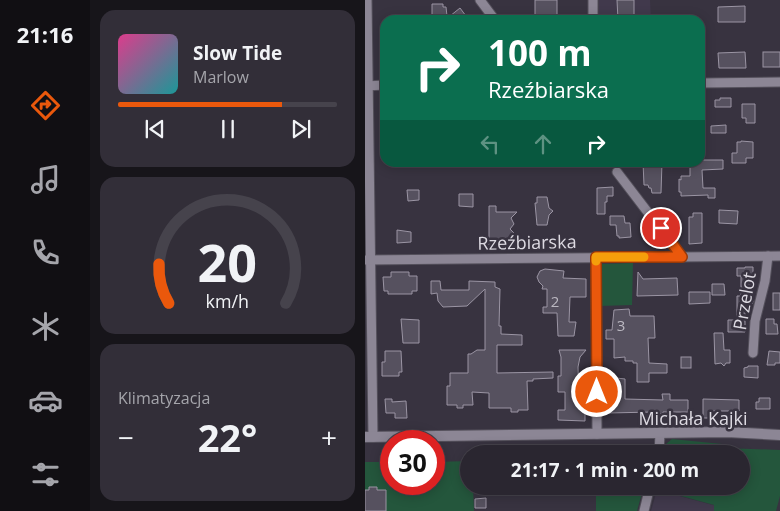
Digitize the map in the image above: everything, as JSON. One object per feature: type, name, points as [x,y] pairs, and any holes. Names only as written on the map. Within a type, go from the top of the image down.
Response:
[{"type":"street","points":[[367,0],[369,437]]},
{"type":"street","points":[[480,0],[491,15]]},
{"type":"street","points":[[593,0],[593,15]]},
{"type":"street","points":[[705,83],[780,82]]},
{"type":"street","points":[[367,86],[380,85]]},
{"type":"street","points":[[617,172],[682,257]]},
{"type":"street","name":"Przelot","points":[[753,353],[754,328],[765,280],[768,256]]},
{"type":"street","name":"Rzeźbiarska","points":[[368,260],[780,256]]},
{"type":"street","points":[[596,257],[597,434]]},
{"type":"street","name":"Michała Kajki","points":[[369,437],[727,432],[780,435]]},
{"type":"street","points":[[659,445],[660,433]]},
{"type":"street","points":[[644,511],[648,495]]},
{"type":"shaded area","points":[[599,0],[650,0],[651,15],[599,15]]},
{"type":"shaded area","points":[[656,495],[676,495],[735,511],[651,511]]},
{"type":"green space","points":[[633,263],[632,305],[600,306],[600,267],[602,264]]},
{"type":"green space","points":[[672,439],[722,444],[666,445]]},
{"type":"green space","points":[[750,449],[780,450],[780,496],[776,511],[714,511],[714,505],[677,495],[750,495]]},
{"type":"green space","points":[[460,461],[460,495],[473,495],[474,511],[365,511],[365,462],[380,462],[380,495],[445,495],[445,462]]},
{"type":"green space","points":[[596,495],[641,495],[637,511],[596,511]]},
{"type":"building","points":[[535,0],[557,0],[557,15],[535,15]]},
{"type":"building","points":[[617,0],[634,0],[634,15],[618,15]]},
{"type":"building","points":[[432,4],[443,4],[443,7],[446,7],[447,15],[432,15]]},
{"type":"building","points":[[745,6],[745,22],[718,22],[718,7]]},
{"type":"building","points":[[460,8],[465,15],[451,15]]},
{"type":"building","points":[[745,52],[746,68],[719,68],[718,53]]},
{"type":"building","points":[[763,52],[780,52],[780,67],[763,67]]},
{"type":"building","points":[[720,98],[731,98],[731,107],[715,107],[715,100],[720,100]]},
{"type":"building","points":[[742,104],[755,104],[755,123],[746,123],[746,118],[742,118]]},
{"type":"building","points":[[726,125],[726,133],[711,133],[711,126]]},
{"type":"building","points":[[737,142],[753,142],[753,158],[746,158],[746,163],[732,163],[732,153],[737,153]]},
{"type":"building","points":[[705,160],[723,160],[723,169],[702,170],[703,188],[715,188],[715,198],[708,198],[708,195],[681,196],[681,192],[679,192],[679,179],[681,180],[681,176],[690,176],[690,167],[705,167]]},
{"type":"building","points":[[643,167],[662,167],[661,193],[652,193],[648,185],[644,185]]},
{"type":"building","points":[[613,187],[613,196],[607,196],[607,202],[605,202],[605,214],[597,214],[597,188]]},
{"type":"building","points":[[407,190],[419,190],[419,200],[408,201]]},
{"type":"building","points":[[459,194],[473,194],[473,207],[459,206]]},
{"type":"building","points":[[537,197],[547,197],[549,208],[553,211],[549,215],[547,225],[537,225],[535,203],[537,203]]},
{"type":"building","points":[[489,206],[496,206],[496,212],[517,212],[511,218],[514,224],[510,229],[514,233],[509,237],[509,247],[489,245]]},
{"type":"building","points":[[719,210],[738,211],[737,224],[719,223]]},
{"type":"building","points":[[693,213],[702,213],[702,243],[689,244],[689,217],[693,217]]},
{"type":"building","points":[[610,216],[624,216],[625,223],[630,223],[631,237],[619,238],[617,236],[616,225],[610,225]]},
{"type":"building","points":[[397,230],[411,232],[411,242],[397,243]]},
{"type":"building","points":[[753,267],[753,302],[751,311],[745,311],[745,332],[728,332],[728,320],[737,320],[737,296],[741,296],[741,276],[737,276],[737,268]]},
{"type":"building","points":[[545,269],[564,271],[563,278],[586,279],[586,297],[570,297],[569,322],[576,322],[574,336],[558,336],[557,313],[543,313],[543,307],[547,307],[547,289],[542,289],[543,286],[537,277],[540,271]]},
{"type":"building","points":[[391,272],[409,272],[409,276],[417,276],[417,291],[412,291],[412,294],[388,294],[388,291],[384,291],[383,277],[391,277]]},
{"type":"building","points":[[638,272],[643,279],[677,278],[678,295],[637,296]]},
{"type":"building","points":[[431,281],[440,281],[441,290],[469,290],[469,281],[495,282],[495,287],[500,289],[499,326],[501,326],[501,334],[522,335],[522,345],[497,345],[497,373],[553,372],[553,378],[527,381],[528,410],[511,412],[511,408],[489,408],[489,393],[472,392],[473,405],[463,405],[463,408],[457,408],[457,405],[447,405],[447,386],[450,386],[450,373],[468,373],[468,354],[477,350],[485,350],[485,289],[467,306],[443,307],[438,301],[437,293],[431,294]]},
{"type":"building","points":[[712,284],[724,284],[725,295],[712,295]]},
{"type":"building","points":[[689,292],[710,292],[710,303],[689,304]]},
{"type":"building","points":[[773,293],[780,293],[780,310],[773,310]]},
{"type":"building","points":[[629,309],[630,316],[654,316],[655,338],[648,338],[649,363],[667,364],[667,373],[649,373],[649,382],[637,382],[637,363],[625,361],[625,357],[614,358],[614,339],[606,339],[606,330],[612,330],[614,310]]},
{"type":"building","points":[[401,319],[419,320],[419,343],[403,343]]},
{"type":"building","points":[[766,319],[774,319],[774,324],[777,324],[778,334],[766,334]]},
{"type":"building","points":[[714,333],[723,333],[724,350],[730,350],[730,363],[726,363],[724,366],[721,363],[715,364]]},
{"type":"building","points":[[559,350],[586,350],[580,357],[578,367],[579,401],[584,401],[585,421],[558,420],[558,410],[565,410],[565,392],[558,392],[558,376],[561,376]]},
{"type":"building","points":[[385,351],[401,351],[402,372],[399,372],[399,376],[382,376],[382,362],[385,362]]},
{"type":"building","points":[[769,351],[780,352],[780,363],[767,365]]},
{"type":"building","points":[[681,357],[691,357],[691,368],[681,368]]},
{"type":"building","points":[[758,366],[758,378],[744,377],[744,368]]},
{"type":"building","points":[[608,377],[625,379],[625,399],[663,400],[662,394],[670,394],[670,400],[688,400],[688,412],[663,412],[663,414],[654,414],[654,412],[608,413]]},
{"type":"building","points":[[759,398],[770,398],[770,409],[756,409],[756,402],[759,402]]},
{"type":"building","points":[[385,399],[392,399],[392,402],[406,401],[407,418],[395,418],[395,413],[386,413]]},
{"type":"building","points":[[703,399],[739,400],[739,411],[711,411],[710,418],[703,418]]},
{"type":"building","points":[[369,487],[377,487],[377,490],[380,490],[380,495],[386,495],[386,511],[365,511],[365,490],[369,490]]},
{"type":"building","points":[[486,498],[486,508],[475,508],[475,499]]},
{"type":"slow traffic","points":[[596,261],[596,257],[644,257]]},
{"type":"route","points":[[597,392],[596,257],[682,257],[661,228]]}]
